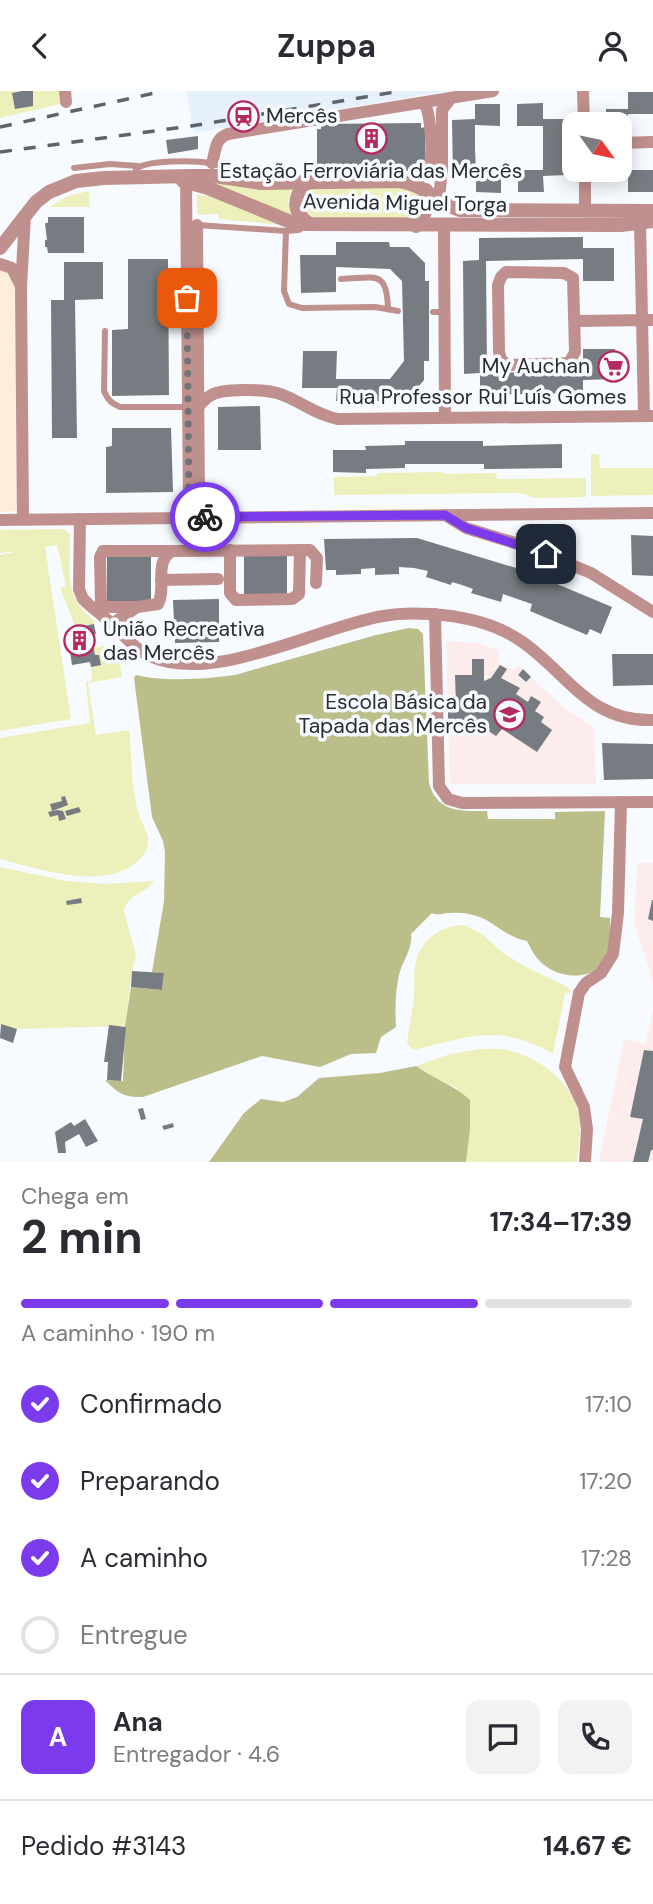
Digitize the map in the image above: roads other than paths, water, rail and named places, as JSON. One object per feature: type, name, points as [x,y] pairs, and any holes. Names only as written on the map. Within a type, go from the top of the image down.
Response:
[{"type":"street","points":[[212,163],[215,147],[221,138],[228,134],[493,91]]},
{"type":"street","points":[[583,91],[584,112]]},
{"type":"street","points":[[439,199],[443,169],[442,110],[451,97]]},
{"type":"street","points":[[410,183],[430,166],[430,117],[424,103]]},
{"type":"street","points":[[632,143],[653,142]]},
{"type":"street","name":"Avenida Miguel Torga","points":[[0,248],[24,215],[43,197],[62,185],[136,172],[186,181],[293,223],[444,226],[621,225],[646,222]]},
{"type":"street","name":"Avenida Miguel Torga","points":[[164,178],[214,176],[261,184],[410,183],[426,190],[450,207],[460,210],[653,211]]},
{"type":"street","points":[[186,181],[193,406],[200,504],[196,517]]},
{"type":"street","points":[[585,182],[585,211]]},
{"type":"street","points":[[306,183],[298,193],[295,207],[302,219],[309,224]]},
{"type":"street","points":[[416,226],[426,211],[426,190]]},
{"type":"street","points":[[23,519],[24,215]]},
{"type":"street","points":[[646,222],[649,416]]},
{"type":"street","points":[[444,226],[439,312],[445,416]]},
{"type":"street","points":[[0,264],[12,268],[22,288]]},
{"type":"street","points":[[506,272],[569,275],[575,283],[575,321],[575,352],[569,363],[508,365],[501,360],[499,352],[498,285],[501,277],[506,272]]},
{"type":"street","points":[[575,321],[648,320]]},
{"type":"street","name":"Rua Professor Rui Luís Gomes","points":[[193,406],[219,392],[258,391],[276,393],[315,412],[338,419],[649,416]]},
{"type":"street","points":[[0,520],[653,513]]},
{"type":"street","points":[[445,515],[458,525],[528,547],[591,573],[653,612]]},
{"type":"street","points":[[481,532],[489,515]]},
{"type":"street","points":[[80,519],[80,592],[86,602],[149,656],[172,662],[229,660],[382,616],[435,614],[500,629],[523,642],[584,698],[598,707],[624,718],[653,720]]},
{"type":"street","points":[[230,550],[230,593],[236,600],[292,599],[299,594],[300,550]]},
{"type":"street","points":[[172,551],[162,562],[161,597],[158,604],[105,607],[101,603],[100,557],[103,551],[310,550],[317,558],[316,583]]},
{"type":"street","points":[[161,580],[218,579]]},
{"type":"street","points":[[113,624],[137,607]]},
{"type":"street","points":[[435,614],[439,786],[448,799],[462,803],[653,802]]},
{"type":"street","points":[[585,1162],[587,1129],[584,1107],[565,1067],[579,993],[586,982],[601,973],[613,954],[618,913],[621,802]]},
{"type":"lane","points":[[74,168],[128,164],[136,172],[143,164],[187,161],[212,163],[273,183]]},
{"type":"lane","points":[[187,223],[286,231],[299,230],[309,224]]},
{"type":"lane","points":[[286,231],[284,291],[289,304],[302,308],[375,307],[398,311]]},
{"type":"lane","points":[[341,279],[375,278],[383,281],[387,289],[388,309]]},
{"type":"lane","points":[[104,331],[104,391],[107,399],[120,407],[193,406]]},
{"type":"railway","points":[[0,127],[164,91]]},
{"type":"railway","points":[[0,152],[191,126],[401,91]]},
{"type":"place","name":"Mercês","points":[[243,116]]},
{"type":"place","name":"Estação Ferroviária das Mercês","points":[[371,139]]},
{"type":"place","name":"My Auchan","points":[[613,366]]},
{"type":"place","name":"União Recreativa das Mercês","points":[[80,641]]},
{"type":"place","name":"Escola Básica da Tapada das Mercês","points":[[510,714]]}]
